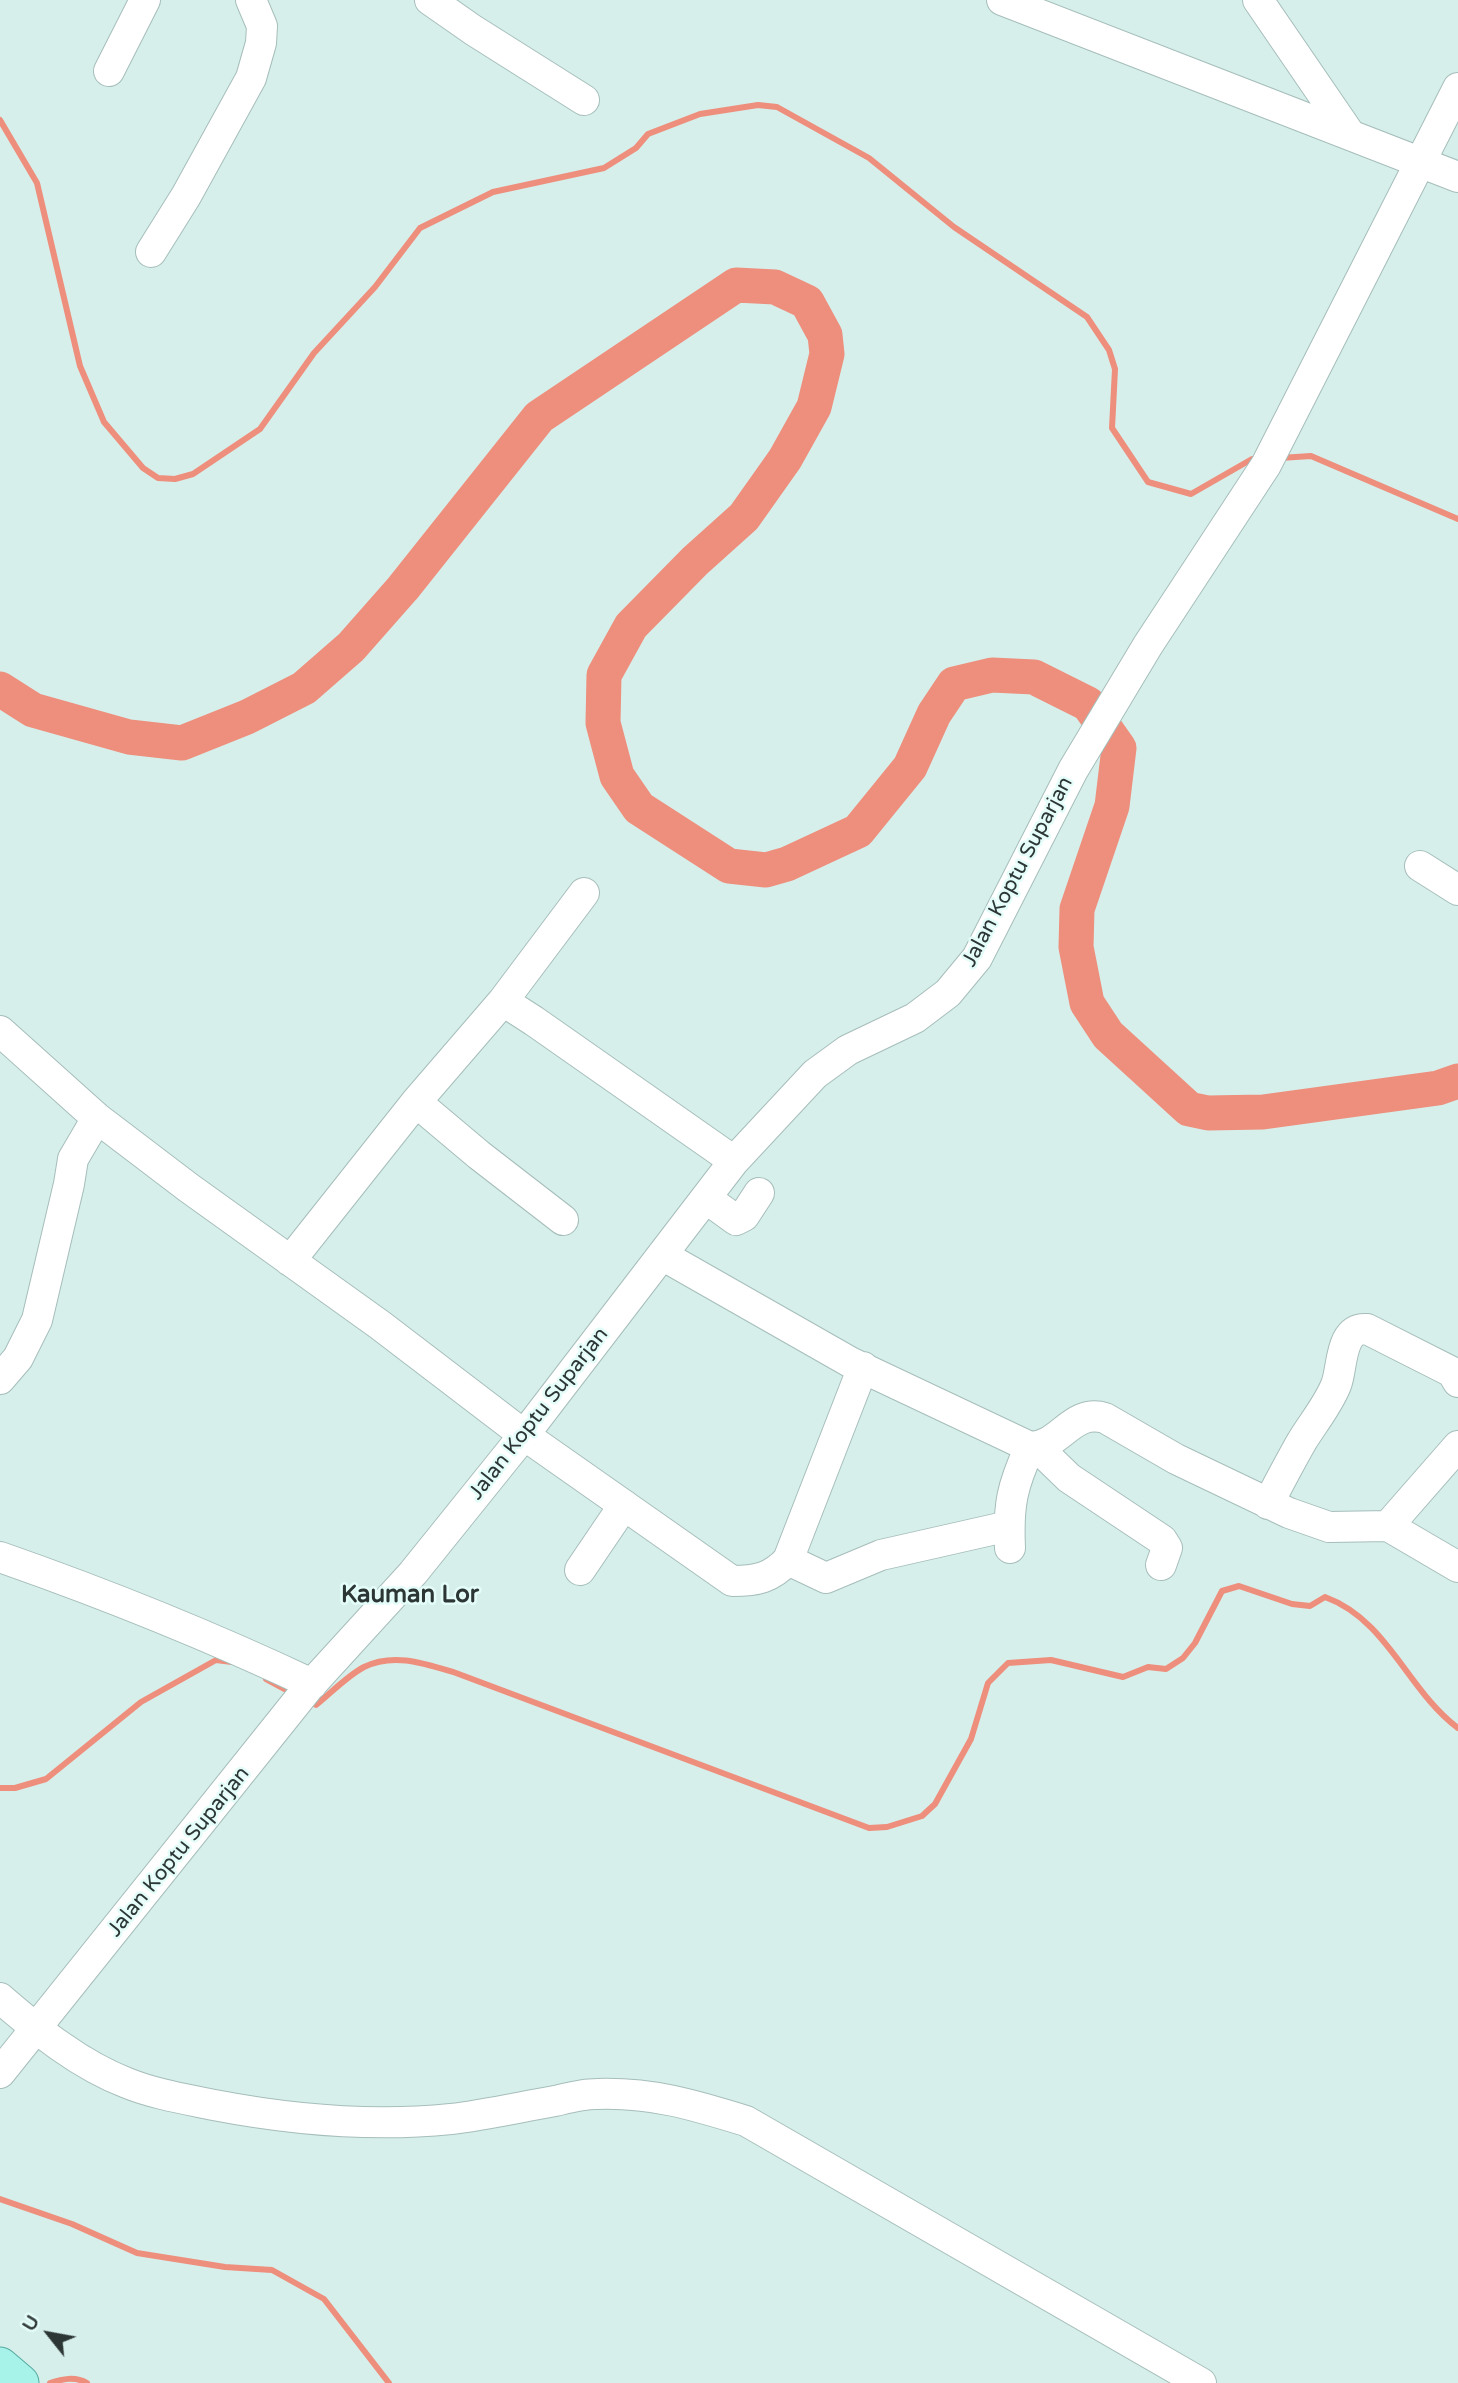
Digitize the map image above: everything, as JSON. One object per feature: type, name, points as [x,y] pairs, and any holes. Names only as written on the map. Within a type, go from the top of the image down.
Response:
[{"type":"main road","points":[[0,2366],[20,2383]]},
{"type":"street","points":[[109,71],[145,0]]},
{"type":"street","points":[[151,252],[186,196],[251,78],[261,43],[262,26],[251,0]]},
{"type":"street","points":[[430,0],[583,100]]},
{"type":"street","points":[[1002,0],[1458,177]]},
{"type":"street","points":[[1258,0],[1349,133]]},
{"type":"street","name":"Jalan Koptu Suparjan","points":[[0,2073],[310,1686],[413,1573],[524,1435],[734,1161],[815,1074],[848,1050],[915,1018],[948,993],[977,957],[1073,770],[1148,645],[1271,454],[1458,89]]},
{"type":"street","points":[[1420,866],[1458,890]]},
{"type":"street","points":[[289,1261],[416,1102],[503,1002],[584,893]]},
{"type":"street","points":[[503,1002],[734,1161]]},
{"type":"street","points":[[0,1031],[97,1118],[380,1325],[524,1435],[732,1581],[750,1581],[776,1573],[788,1560],[863,1367]]},
{"type":"street","points":[[416,1102],[563,1220]]},
{"type":"street","points":[[0,1379],[18,1358],[37,1320],[73,1159],[97,1118]]},
{"type":"street","points":[[707,1199],[736,1220],[744,1216],[759,1193]]},
{"type":"street","points":[[662,1255],[721,1291],[863,1367],[1034,1447],[1069,1478],[1162,1540],[1167,1548],[1161,1564]]},
{"type":"street","points":[[1268,1504],[1335,1389],[1343,1348],[1356,1330],[1367,1329],[1452,1371],[1458,1382]]},
{"type":"street","points":[[788,1560],[825,1578],[881,1555],[1009,1525],[1016,1476],[1034,1447],[1084,1416],[1095,1415],[1268,1504],[1329,1527],[1388,1525],[1458,1567]]},
{"type":"street","points":[[1388,1525],[1458,1446]]},
{"type":"street","points":[[580,1570],[624,1505]]},
{"type":"street","points":[[0,1556],[109,1596],[234,1647],[310,1686]]},
{"type":"street","points":[[0,1998],[37,2030],[85,2062],[127,2083],[176,2097],[264,2115],[340,2122],[397,2123],[455,2118],[594,2094],[635,2095],[687,2102],[746,2121],[1201,2383]]},
{"type":"waterway","points":[[0,120],[37,183],[80,366],[104,422],[143,468],[158,478],[175,479],[193,474],[260,429],[314,353],[375,287],[420,228],[493,192],[604,168],[636,148],[648,134],[700,114],[758,105],[777,107],[869,158],[954,227],[1087,317],[1109,350],[1115,369],[1112,428],[1148,482],[1191,494],[1252,459],[1259,459]]},
{"type":"waterway","points":[[0,689],[33,710],[129,737],[182,743],[247,717],[304,688],[351,647],[403,588],[539,417],[736,285],[775,287],[807,302],[825,335],[827,354],[814,407],[785,459],[744,517],[695,561],[631,626],[604,675],[603,723],[617,776],[639,808],[729,866],[766,870],[787,864],[858,831],[910,767],[934,714],[954,684],[992,675],[1034,677],[1088,704],[1119,748],[1112,806],[1077,909],[1076,947],[1087,1003],[1108,1035],[1189,1109],[1208,1113],[1263,1112],[1438,1088],[1458,1081]]},
{"type":"waterway","points":[[1280,458],[1311,456],[1458,519]]},
{"type":"waterway","points":[[307,1700],[316,1705],[351,1675],[375,1663],[387,1660],[422,1663],[456,1673],[869,1828],[887,1827],[922,1816],[935,1804],[971,1739],[988,1683],[1008,1663],[1051,1660],[1123,1677],[1148,1667],[1166,1669],[1183,1658],[1195,1643],[1222,1591],[1239,1586],[1292,1604],[1310,1606],[1325,1597],[1347,1608],[1381,1639],[1425,1695],[1458,1728]]},
{"type":"waterway","points":[[0,1788],[15,1788],[46,1779],[141,1702],[216,1660],[232,1662]]},
{"type":"waterway","points":[[266,1679],[294,1694]]},
{"type":"waterway","points":[[0,2199],[72,2224],[137,2253],[225,2267],[272,2270],[324,2299],[389,2383]]},
{"type":"waterway","points":[[50,2383],[64,2379],[87,2383]]},
{"type":"district","name":"Kauman Lor","points":[[410,1596]]}]
